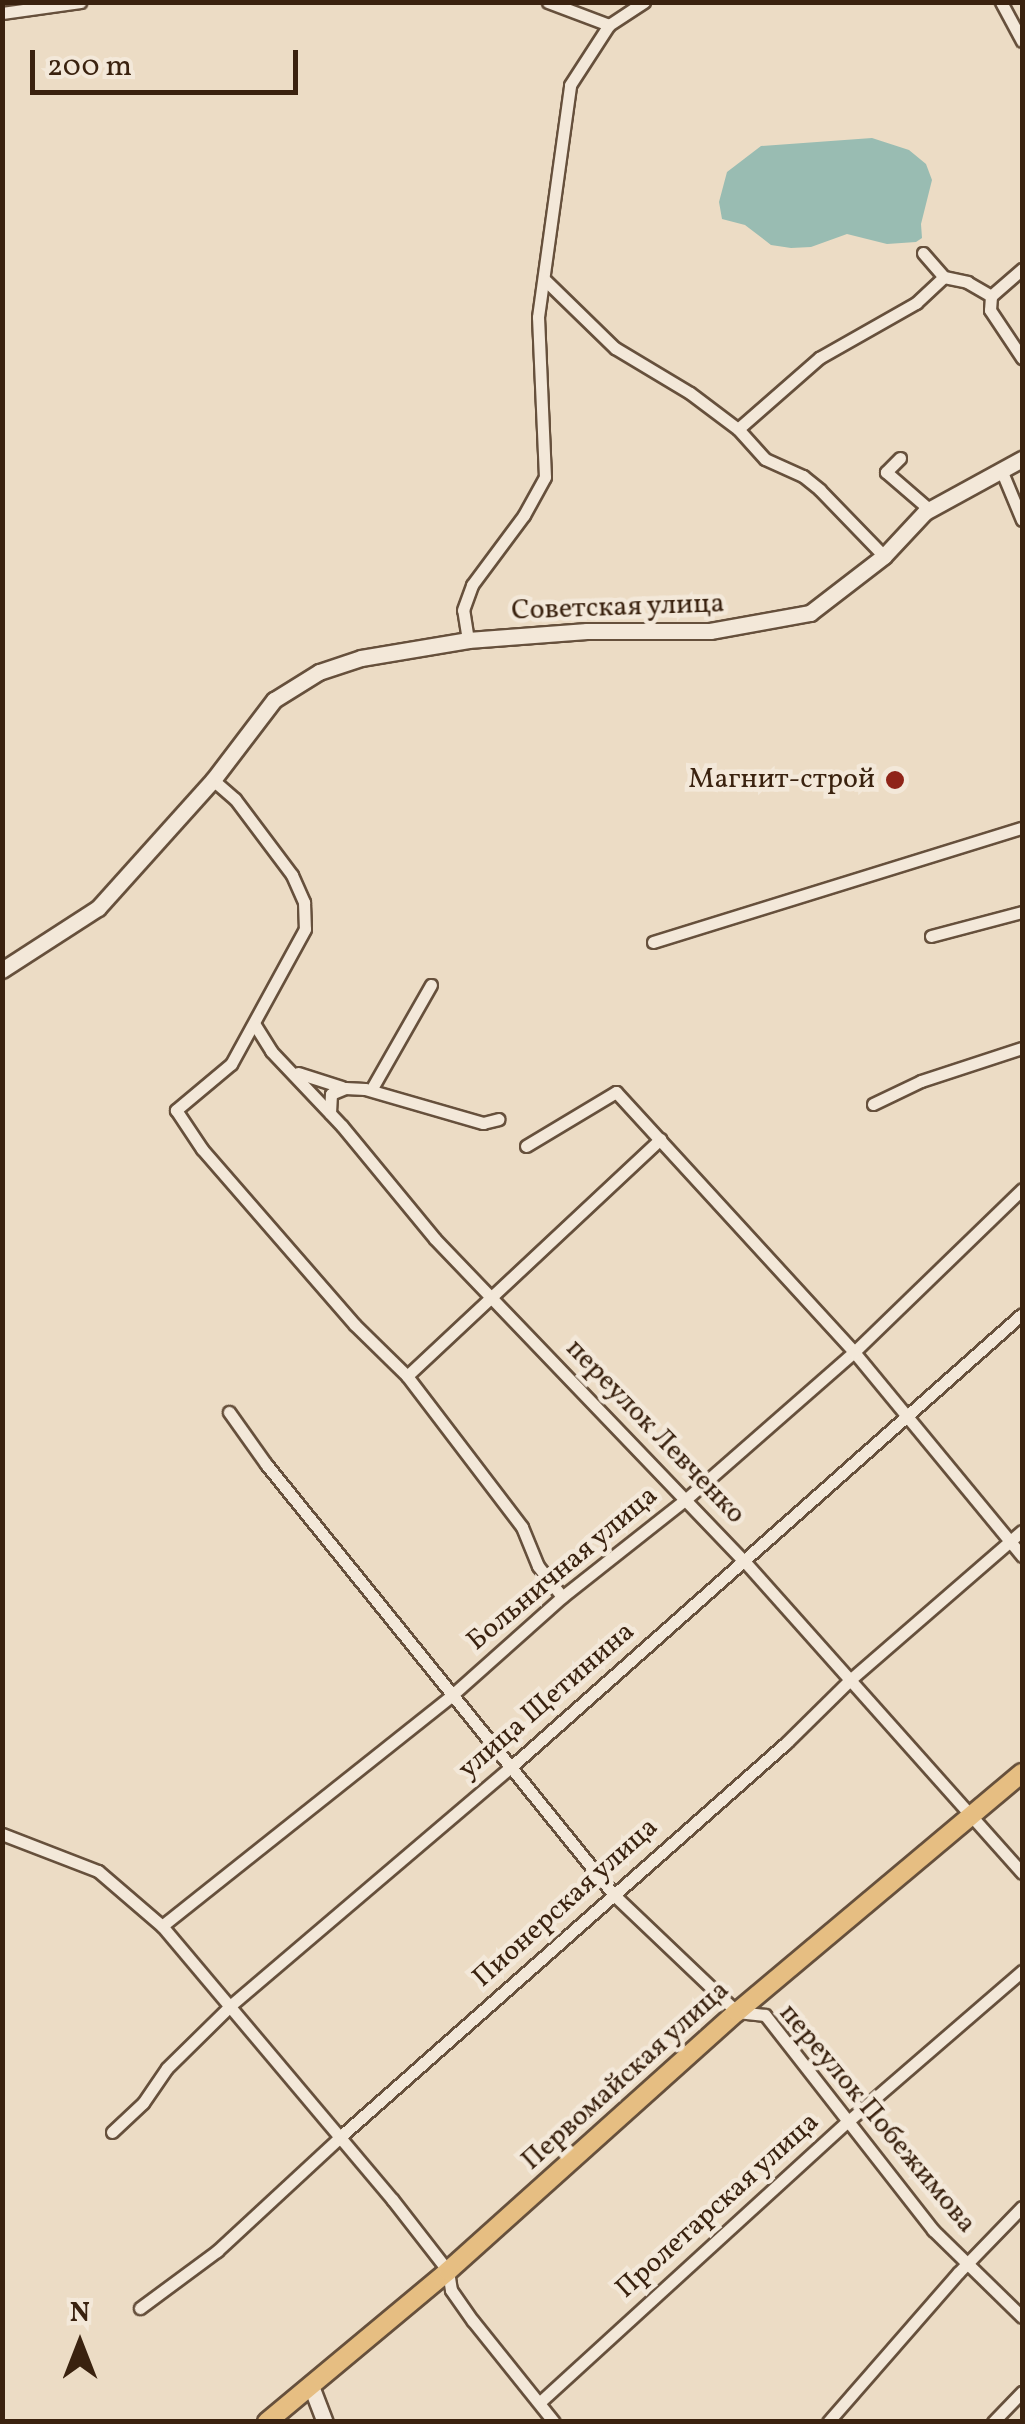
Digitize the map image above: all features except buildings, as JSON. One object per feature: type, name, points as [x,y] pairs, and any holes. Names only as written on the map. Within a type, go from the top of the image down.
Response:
[{"type":"main road","name":"Первомайская улица","points":[[267,2422],[448,2271],[737,2012],[1022,1772]]},
{"type":"street","points":[[2,13],[80,2]]},
{"type":"street","points":[[548,2],[609,25]]},
{"type":"street","points":[[468,640],[463,610],[472,584],[524,515],[545,477],[547,446],[538,370],[538,318],[559,142],[570,85],[609,25],[644,2]]},
{"type":"street","points":[[1001,2],[1022,41]]},
{"type":"street","points":[[923,253],[944,277],[967,282],[990,296]]},
{"type":"street","points":[[1022,269],[990,296],[990,310],[1022,358]]},
{"type":"street","points":[[738,430],[819,358],[916,303],[944,277]]},
{"type":"street","points":[[545,280],[615,348],[690,393],[738,430],[765,459],[803,476],[884,556]]},
{"type":"street","points":[[900,458],[886,472],[930,510]]},
{"type":"street","name":"Советская улица","points":[[2,970],[98,908],[213,780],[274,700],[319,672],[361,658],[468,640],[587,630],[758,626],[810,614],[884,556],[930,510],[1022,459]]},
{"type":"street","points":[[1002,472],[1022,520]]},
{"type":"street","points":[[213,780],[260,830],[292,875],[304,902],[305,928],[231,1064],[176,1110],[202,1149],[355,1325],[406,1376],[522,1527],[538,1566],[562,1597]]},
{"type":"street","points":[[653,942],[1022,828]]},
{"type":"street","points":[[931,936],[1022,912]]},
{"type":"street","points":[[370,1090],[431,984]]},
{"type":"street","name":"переулок Левченко","points":[[255,1025],[490,1297],[745,1562],[1022,1873]]},
{"type":"street","points":[[873,1104],[921,1081],[1022,1048]]},
{"type":"street","points":[[290,1069],[345,1088],[370,1090],[468,1120],[498,1119]]},
{"type":"street","points":[[330,1113],[332,1094],[345,1088]]},
{"type":"street","points":[[526,1146],[616,1092],[854,1352],[1022,1556]]},
{"type":"street","points":[[406,1376],[660,1139]]},
{"type":"street","name":"Больничная улица","points":[[162,1926],[451,1696],[562,1597],[685,1500],[854,1352],[1022,1189]]},
{"type":"street","name":"улица Щетинина","points":[[112,2132],[143,2103],[167,2068],[231,2005],[512,1766],[1022,1314]]},
{"type":"street","name":"переулок Побежимова","points":[[229,1412],[451,1696],[614,1895],[737,2012],[764,2015],[846,2123],[968,2265],[1022,2317]]},
{"type":"street","name":"Пионерская улица","points":[[140,2308],[217,2251],[341,2136],[786,1743],[851,1679],[1022,1532]]},
{"type":"street","points":[[2,1834],[98,1871],[162,1926],[341,2136],[448,2271],[451,2290],[554,2422]]},
{"type":"street","name":"Пролетарская улица","points":[[540,2402],[846,2123],[1022,1970]]},
{"type":"street","points":[[828,2422],[1022,2207]]},
{"type":"street","points":[[311,2386],[325,2422]]},
{"type":"street","points":[[993,2422],[1022,2392]]},
{"type":"water","points":[[872,138],[909,150],[926,164],[932,180],[921,224],[922,238],[916,242],[887,244],[847,234],[811,247],[791,248],[771,245],[745,225],[722,219],[719,202],[727,172],[761,146]]},
{"type":"place","name":"Магнит-строй","points":[[895,780]]}]
